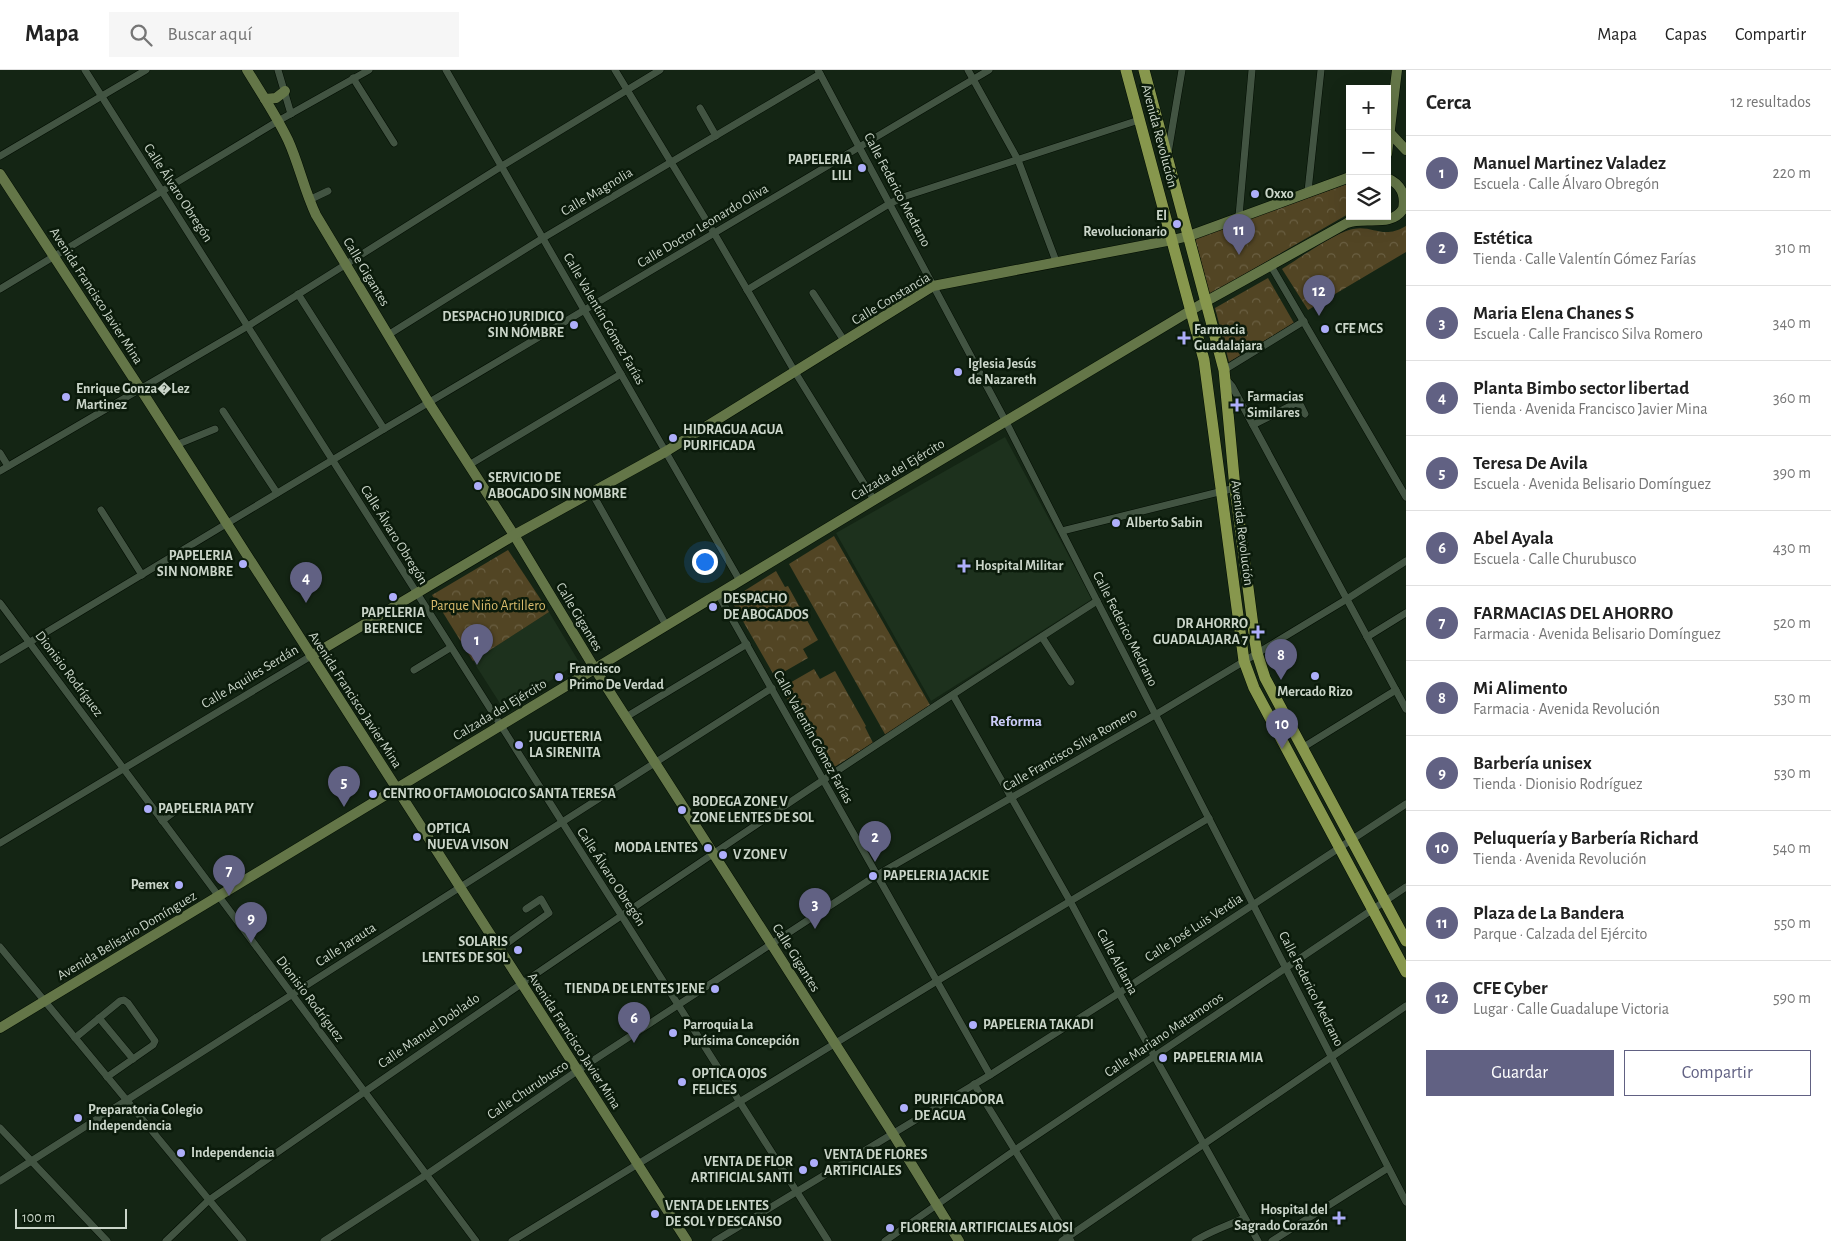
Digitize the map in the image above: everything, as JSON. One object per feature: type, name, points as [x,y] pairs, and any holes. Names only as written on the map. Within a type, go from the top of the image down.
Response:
[{"type":"main road","name":"Calle Gigantes","points":[[247,70],[289,142],[309,200],[388,336],[514,535],[595,669],[959,1241]]},
{"type":"main road","name":"Avenida Revolución","points":[[1126,70],[1191,311],[1206,374],[1244,661],[1254,688],[1406,972]]},
{"type":"main road","name":"Avenida Revolución","points":[[1144,70],[1224,374],[1257,654],[1265,678],[1406,941]]},
{"type":"main road","points":[[1390,130],[1397,70]]},
{"type":"main road","points":[[265,99],[276,98],[285,91]]},
{"type":"main road","points":[[1391,134],[1406,150]]},
{"type":"main road","name":"Avenida Francisco Javier Mina","points":[[0,174],[140,388],[687,1241]]},
{"type":"main road","name":"Calle Constancia","points":[[514,535],[665,452],[933,286],[1188,236],[1346,178]]},
{"type":"main road","name":"Calzada del Ejército","points":[[395,788],[1205,302],[1347,223],[1364,219],[1388,220],[1403,212],[1403,185],[1391,180]]},
{"type":"main road","name":"Calle Aquiles Serdán","points":[[311,656],[514,535]]},
{"type":"main road","name":"Avenida Belisario Domínguez","points":[[0,1028],[219,897],[395,788]]},
{"type":"street","name":"Calle Álvaro Obregón","points":[[85,70],[828,1241]]},
{"type":"street","points":[[0,156],[146,70]]},
{"type":"street","points":[[278,70],[291,114]]},
{"type":"street","points":[[0,289],[278,121],[369,70]]},
{"type":"street","name":"Calle Valentín Gómez Farías","points":[[446,70],[740,581]]},
{"type":"street","points":[[614,70],[874,500]]},
{"type":"street","points":[[0,471],[248,326],[502,166],[660,70]]},
{"type":"street","points":[[968,70],[1018,160],[1056,261]]},
{"type":"street","name":"Calle Doctor Leonardo Oliva","points":[[0,660],[332,460],[989,70]]},
{"type":"street","points":[[1168,156],[1182,70]]},
{"type":"street","points":[[1239,216],[1252,70]]},
{"type":"street","points":[[1308,191],[1321,70]]},
{"type":"street","name":"Calle Magnolia","points":[[388,336],[543,238],[716,136],[819,72]]},
{"type":"street","name":"Calle Federico Medrano","points":[[819,72],[1006,422],[1406,1201]]},
{"type":"street","points":[[354,78],[394,143]]},
{"type":"street","points":[[700,108],[716,136]]},
{"type":"street","points":[[747,290],[903,197],[1139,120]]},
{"type":"street","points":[[309,200],[328,191]]},
{"type":"street","points":[[1271,266],[1406,497]]},
{"type":"street","points":[[813,293],[845,342]]},
{"type":"street","points":[[298,294],[384,429]]},
{"type":"street","points":[[1304,321],[1224,374],[1406,709]]},
{"type":"street","points":[[469,465],[621,374]]},
{"type":"street","points":[[1253,425],[1296,403],[1301,406],[1305,414]]},
{"type":"street","points":[[223,411],[277,493]]},
{"type":"street","points":[[176,445],[214,429]]},
{"type":"street","points":[[0,453],[8,466]]},
{"type":"street","points":[[1062,531],[1236,488]]},
{"type":"street","points":[[592,493],[666,625]]},
{"type":"street","points":[[101,510],[142,575]]},
{"type":"street","name":"Calle Francisco Silva Romero","points":[[771,944],[877,875],[1155,715],[1347,599],[1406,561]]},
{"type":"street","name":"Calle Valentín Gómez Farías","points":[[718,594],[990,1075]]},
{"type":"street","name":"Calle Manuel Doblado","points":[[166,1241],[209,1200],[520,983],[1097,601]]},
{"type":"street","name":"Dionisio Rodríguez","points":[[0,603],[476,1241]]},
{"type":"street","points":[[1367,637],[1406,613]]},
{"type":"street","points":[[1042,637],[1071,682]]},
{"type":"street","points":[[626,717],[747,644]]},
{"type":"street","points":[[414,670],[450,648]]},
{"type":"street","name":"Calle Aquiles Serdán","points":[[0,843],[311,656]]},
{"type":"street","name":"Calle Jarauta","points":[[0,1181],[772,688]]},
{"type":"street","points":[[1302,748],[1396,690]]},
{"type":"street","name":"Calle Aldama","points":[[953,695],[1070,901],[1154,1057],[1258,1241]]},
{"type":"street","name":"Calle José Luis Verdia","points":[[715,1241],[990,1075],[1119,993],[1406,804]]},
{"type":"street","points":[[162,821],[178,809]]},
{"type":"street","points":[[512,1241],[936,981],[1208,818]]},
{"type":"street","name":"Calle Mariano Matamoros","points":[[885,1241],[1015,1150],[1406,887]]},
{"type":"street","points":[[499,949],[549,913],[540,899],[526,909]]},
{"type":"street","name":"Calle Churubusco","points":[[324,1241],[426,1175],[577,1071],[771,944]]},
{"type":"street","points":[[0,947],[243,1241]]},
{"type":"street","points":[[75,1038],[120,1001],[124,1000],[155,1041],[153,1045],[107,1077]]},
{"type":"street","points":[[1062,1241],[1070,1239],[1204,1144],[1406,1006]]},
{"type":"street","points":[[99,1018],[133,1059]]},
{"type":"street","points":[[974,1084],[1070,1239]]},
{"type":"street","points":[[0,1128],[107,1241]]},
{"type":"street","points":[[1272,1241],[1388,1168]]},
{"type":"street","points":[[1195,1241],[1210,1231],[1244,1218]]},
{"type":"shaded area","name":"Hospital Militar","points":[[1005,437],[1092,599],[931,701],[836,533]]},
{"type":"shaded area","points":[[549,612],[579,662],[510,707],[501,705],[473,661]]},
{"type":"green space","points":[[1346,184],[1346,215],[1210,294],[1195,238]]},
{"type":"green space","points":[[1406,226],[1406,252],[1308,310],[1282,269],[1327,240],[1346,231],[1360,228],[1391,232]]},
{"type":"green space","points":[[1268,278],[1294,323],[1229,362],[1215,308]]},
{"type":"green space","points":[[834,536],[930,705],[886,736],[789,564]]},
{"type":"green space","name":"Parque Niño Artillero","points":[[508,550],[549,612],[473,661],[432,595]]},
{"type":"green space","points":[[776,571],[785,587],[788,586],[818,640],[803,649],[808,658],[775,677],[732,602],[733,598]]},
{"type":"green space","points":[[814,669],[820,679],[835,671],[866,726],[873,743],[828,771],[781,688]]},
{"type":"place","name":"PAPELERIA LILI","points":[[862,168]]},
{"type":"place","name":"Oxxo","points":[[1255,194]]},
{"type":"place","name":"El Revolucionario","points":[[1177,224]]},
{"type":"place","name":"Plaza de La Bandera","points":[[1239,255]]},
{"type":"place","name":"CFE Cyber","points":[[1319,316]]},
{"type":"place","name":"DESPACHO JURIDICO SIN NÓMBRE","points":[[574,325]]},
{"type":"place","name":"CFE MCS","points":[[1325,329]]},
{"type":"place","name":"Farmacia Guadalajara","points":[[1184,338]]},
{"type":"place","name":"Iglesia Jesús de Nazareth","points":[[958,372]]},
{"type":"place","name":"Enrique Gonza�Lez Martinez","points":[[66,397]]},
{"type":"place","name":"Farmacias Similares","points":[[1237,405]]},
{"type":"place","name":"HIDRAGUA AGUA PURIFICADA","points":[[673,438]]},
{"type":"place","name":"SERVICIO DE ABOGADO SIN NOMBRE","points":[[478,486]]},
{"type":"place","name":"Alberto Sabin","points":[[1116,523]]},
{"type":"place","name":"PAPELERIA SIN NOMBRE","points":[[243,564]]},
{"type":"place","name":"Hospital Militar","points":[[964,566]]},
{"type":"place","name":"PAPELERIA BERENICE","points":[[393,597]]},
{"type":"place","name":"Planta Bimbo sector libertad","points":[[306,603]]},
{"type":"place","name":"DESPACHO DE ABOGADOS","points":[[713,607]]},
{"type":"place","name":"DR AHORRO GUADALAJARA 7","points":[[1258,632]]},
{"type":"place","name":"Manuel Martinez Valadez","points":[[477,665]]},
{"type":"place","name":"Mercado Rizo","points":[[1315,676]]},
{"type":"place","name":"Francisco Primo De Verdad","points":[[559,677]]},
{"type":"place","name":"Mi Alimento","points":[[1281,680]]},
{"type":"place","name":"JUGUETERIA LA SIRENITA","points":[[519,745]]},
{"type":"place","name":"Peluquería y Barbería Richard","points":[[1282,749]]},
{"type":"place","name":"CENTRO OFTAMOLOGICO SANTA TERESA","points":[[373,794]]},
{"type":"place","name":"Teresa De Avila","points":[[344,807]]},
{"type":"place","name":"PAPELERIA PATY","points":[[148,809]]},
{"type":"place","name":"BODEGA ZONE V ZONE LENTES DE SOL","points":[[682,810]]},
{"type":"place","name":"OPTICA NUEVA VISON","points":[[417,837]]},
{"type":"place","name":"MODA LENTES","points":[[708,848]]},
{"type":"place","name":"V ZONE V","points":[[723,855]]},
{"type":"place","name":"Estética","points":[[875,862]]},
{"type":"place","name":"PAPELERIA JACKIE","points":[[873,876]]},
{"type":"place","name":"Pemex","points":[[179,885]]},
{"type":"place","name":"FARMACIAS DEL AHORRO","points":[[229,896]]},
{"type":"place","name":"Maria Elena Chanes S","points":[[815,929]]},
{"type":"place","name":"Barbería unisex","points":[[251,943]]},
{"type":"place","name":"SOLARIS LENTES DE SOL","points":[[518,950]]},
{"type":"place","name":"TIENDA DE LENTES JENE","points":[[715,989]]},
{"type":"place","name":"PAPELERIA TAKADI","points":[[973,1025]]},
{"type":"place","name":"Parroquia La Purísima Concepción","points":[[673,1033]]},
{"type":"place","name":"Abel Ayala","points":[[634,1043]]},
{"type":"place","name":"PAPELERIA MIA","points":[[1163,1058]]},
{"type":"place","name":"OPTICA OJOS FELICES","points":[[682,1082]]},
{"type":"place","name":"PURIFICADORA DE AGUA","points":[[904,1108]]},
{"type":"place","name":"Preparatoria Colegio Independencia","points":[[78,1118]]},
{"type":"place","name":"Independencia","points":[[181,1153]]},
{"type":"place","name":"VENTA DE FLORES ARTIFICIALES","points":[[814,1163]]},
{"type":"place","name":"VENTA DE FLOR ARTIFICIAL SANTI","points":[[803,1170]]},
{"type":"place","name":"VENTA DE LENTES DE SOL Y DESCANSO","points":[[655,1214]]},
{"type":"place","name":"Hospital del Sagrado Corazón","points":[[1339,1218]]},
{"type":"place","name":"FLORERIA ARTIFICIALES ALOSI","points":[[890,1228]]},
{"type":"district","name":"Reforma","points":[[1016,721]]}]
